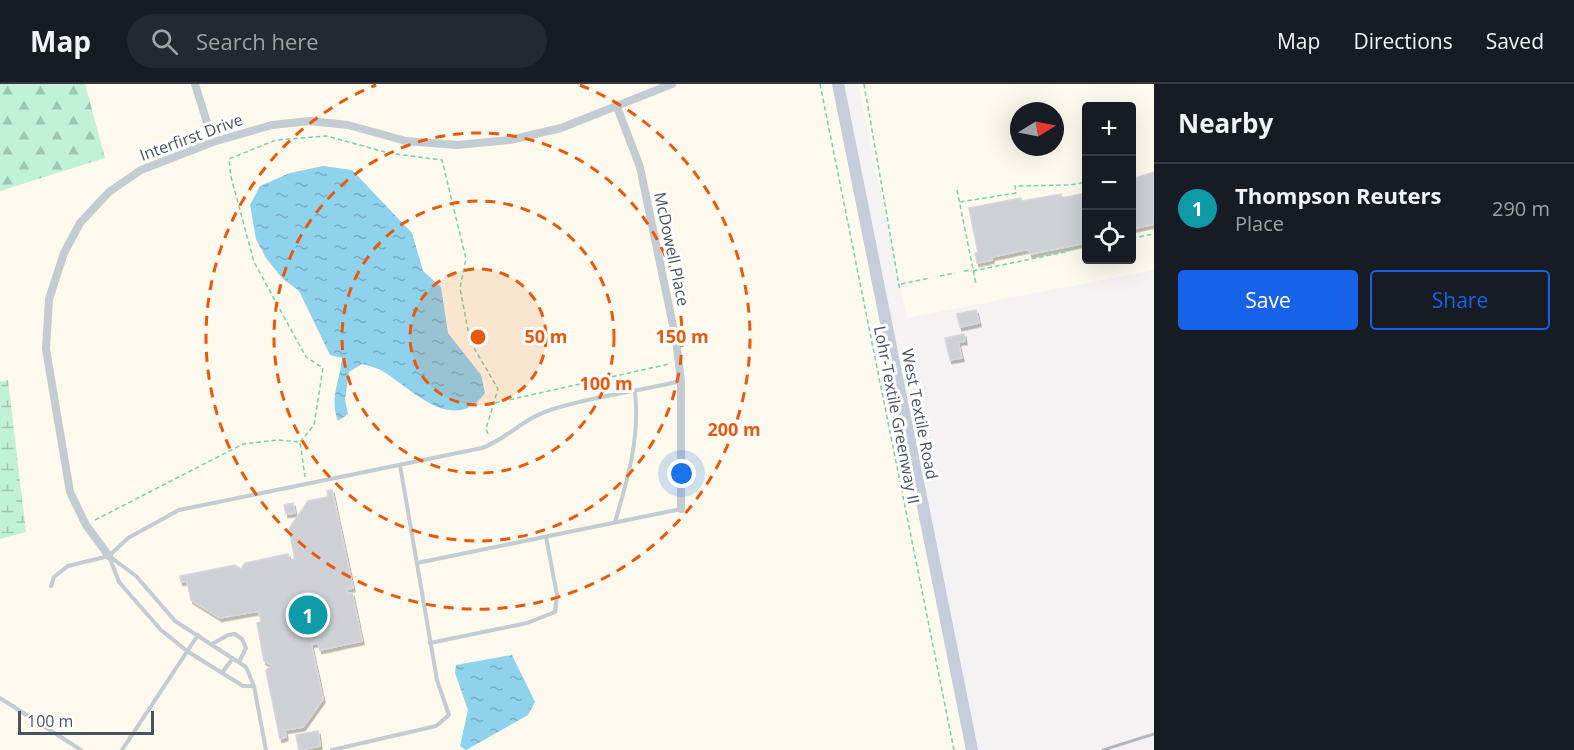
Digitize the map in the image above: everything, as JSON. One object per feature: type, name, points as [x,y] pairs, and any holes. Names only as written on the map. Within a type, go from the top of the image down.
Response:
[{"type":"main road","name":"West Textile Road","points":[[837,84],[972,750]]},
{"type":"street","points":[[195,84],[213,142]]},
{"type":"street","name":"Interfirst Drive","points":[[109,556],[86,525],[70,492],[46,349],[49,299],[64,253],[80,223],[109,192],[141,170],[213,142],[272,125],[310,121],[348,126],[406,141],[457,145],[500,141],[561,128],[672,84]]},
{"type":"street","name":"McDowell Place","points":[[617,107],[640,167],[679,362],[681,508]]},
{"type":"lane","points":[[51,586],[54,577],[68,566],[109,556],[129,538],[179,510],[491,445],[528,419],[550,410],[681,381]]},
{"type":"lane","points":[[615,522],[634,456],[637,413],[635,392]]},
{"type":"lane","points":[[332,750],[436,726],[444,722],[449,715],[437,680],[400,465]]},
{"type":"lane","points":[[417,563],[681,508]]},
{"type":"lane","points":[[430,643],[527,623],[555,612],[557,595],[546,537]]},
{"type":"lane","points":[[109,556],[136,576],[175,621],[246,667],[254,686],[266,750]]},
{"type":"lane","points":[[109,556],[119,582],[161,630],[187,651],[243,686],[254,686]]},
{"type":"lane","points":[[212,644],[228,634],[235,634],[242,639],[246,648],[239,662]]},
{"type":"lane","points":[[122,750],[198,635]]},
{"type":"lane","points":[[222,673],[233,658]]},
{"type":"lane","points":[[0,698],[81,750]]},
{"type":"path","name":"Lohr-Textile Greenway II","points":[[820,84],[954,750]]},
{"type":"path","points":[[864,84],[900,291]]},
{"type":"path","points":[[306,484],[300,442],[314,425],[323,368],[306,357],[254,262],[231,177],[230,159],[276,140],[327,136],[388,153],[442,160],[466,259],[460,288],[470,341],[498,388],[486,429],[491,445]]},
{"type":"path","points":[[960,202],[1016,193],[1015,186],[1082,183]]},
{"type":"path","points":[[957,190],[976,284]]},
{"type":"path","points":[[1136,237],[1154,234]]},
{"type":"path","points":[[964,271],[1065,252],[1082,245]]},
{"type":"path","points":[[940,276],[955,273]]},
{"type":"path","points":[[900,284],[930,278]]},
{"type":"path","points":[[494,403],[679,362]]},
{"type":"path","points":[[86,525],[212,463],[243,444],[278,440],[300,442]]},
{"type":"shaded area","points":[[0,84],[838,84],[972,750],[0,750]]},
{"type":"shaded area","points":[[858,84],[1154,84],[1154,270],[907,318]]},
{"type":"green space","points":[[0,84],[85,84],[105,158],[0,191]]},
{"type":"green space","points":[[8,380],[26,532],[0,539],[0,382]]},
{"type":"water","points":[[323,166],[352,170],[412,233],[423,271],[441,287],[448,333],[481,375],[485,393],[473,405],[460,410],[447,410],[421,398],[382,371],[362,364],[349,372],[345,399],[348,414],[338,421],[335,397],[342,358],[330,355],[299,291],[282,278],[266,258],[256,239],[250,205],[260,186],[290,173]]},
{"type":"water","points":[[512,655],[535,702],[528,715],[466,750],[460,746],[468,710],[455,673],[456,665]]},
{"type":"building","points":[[1154,172],[1154,224],[1136,228],[1136,210],[1136,178]]},
{"type":"building","points":[[1061,194],[1062,198],[1082,194],[1082,244],[1030,254],[1029,249],[992,257],[992,260],[977,263],[975,253],[978,253],[969,208],[1021,198],[1022,201]]},
{"type":"building","points":[[976,310],[979,323],[960,327],[957,314]]},
{"type":"building","points":[[964,334],[965,341],[958,342],[962,358],[950,360],[945,338]]},
{"type":"building","points":[[332,490],[353,588],[346,589],[347,594],[352,593],[362,641],[320,650],[318,643],[311,644],[323,699],[303,727],[285,730],[286,737],[280,739],[266,671],[272,665],[264,661],[257,623],[261,622],[259,611],[220,618],[191,600],[187,581],[181,582],[180,576],[235,565],[241,569],[245,563],[288,554],[289,560],[295,559],[289,529],[308,501],[328,497],[327,491]]},
{"type":"building","points":[[293,503],[295,513],[286,514],[284,505]]},
{"type":"building","points":[[318,731],[320,746],[299,750],[296,735]]},
{"type":"railway","points":[[1103,750],[1154,734]]},
{"type":"place","name":"Thompson Reuters","points":[[308,615]]}]
